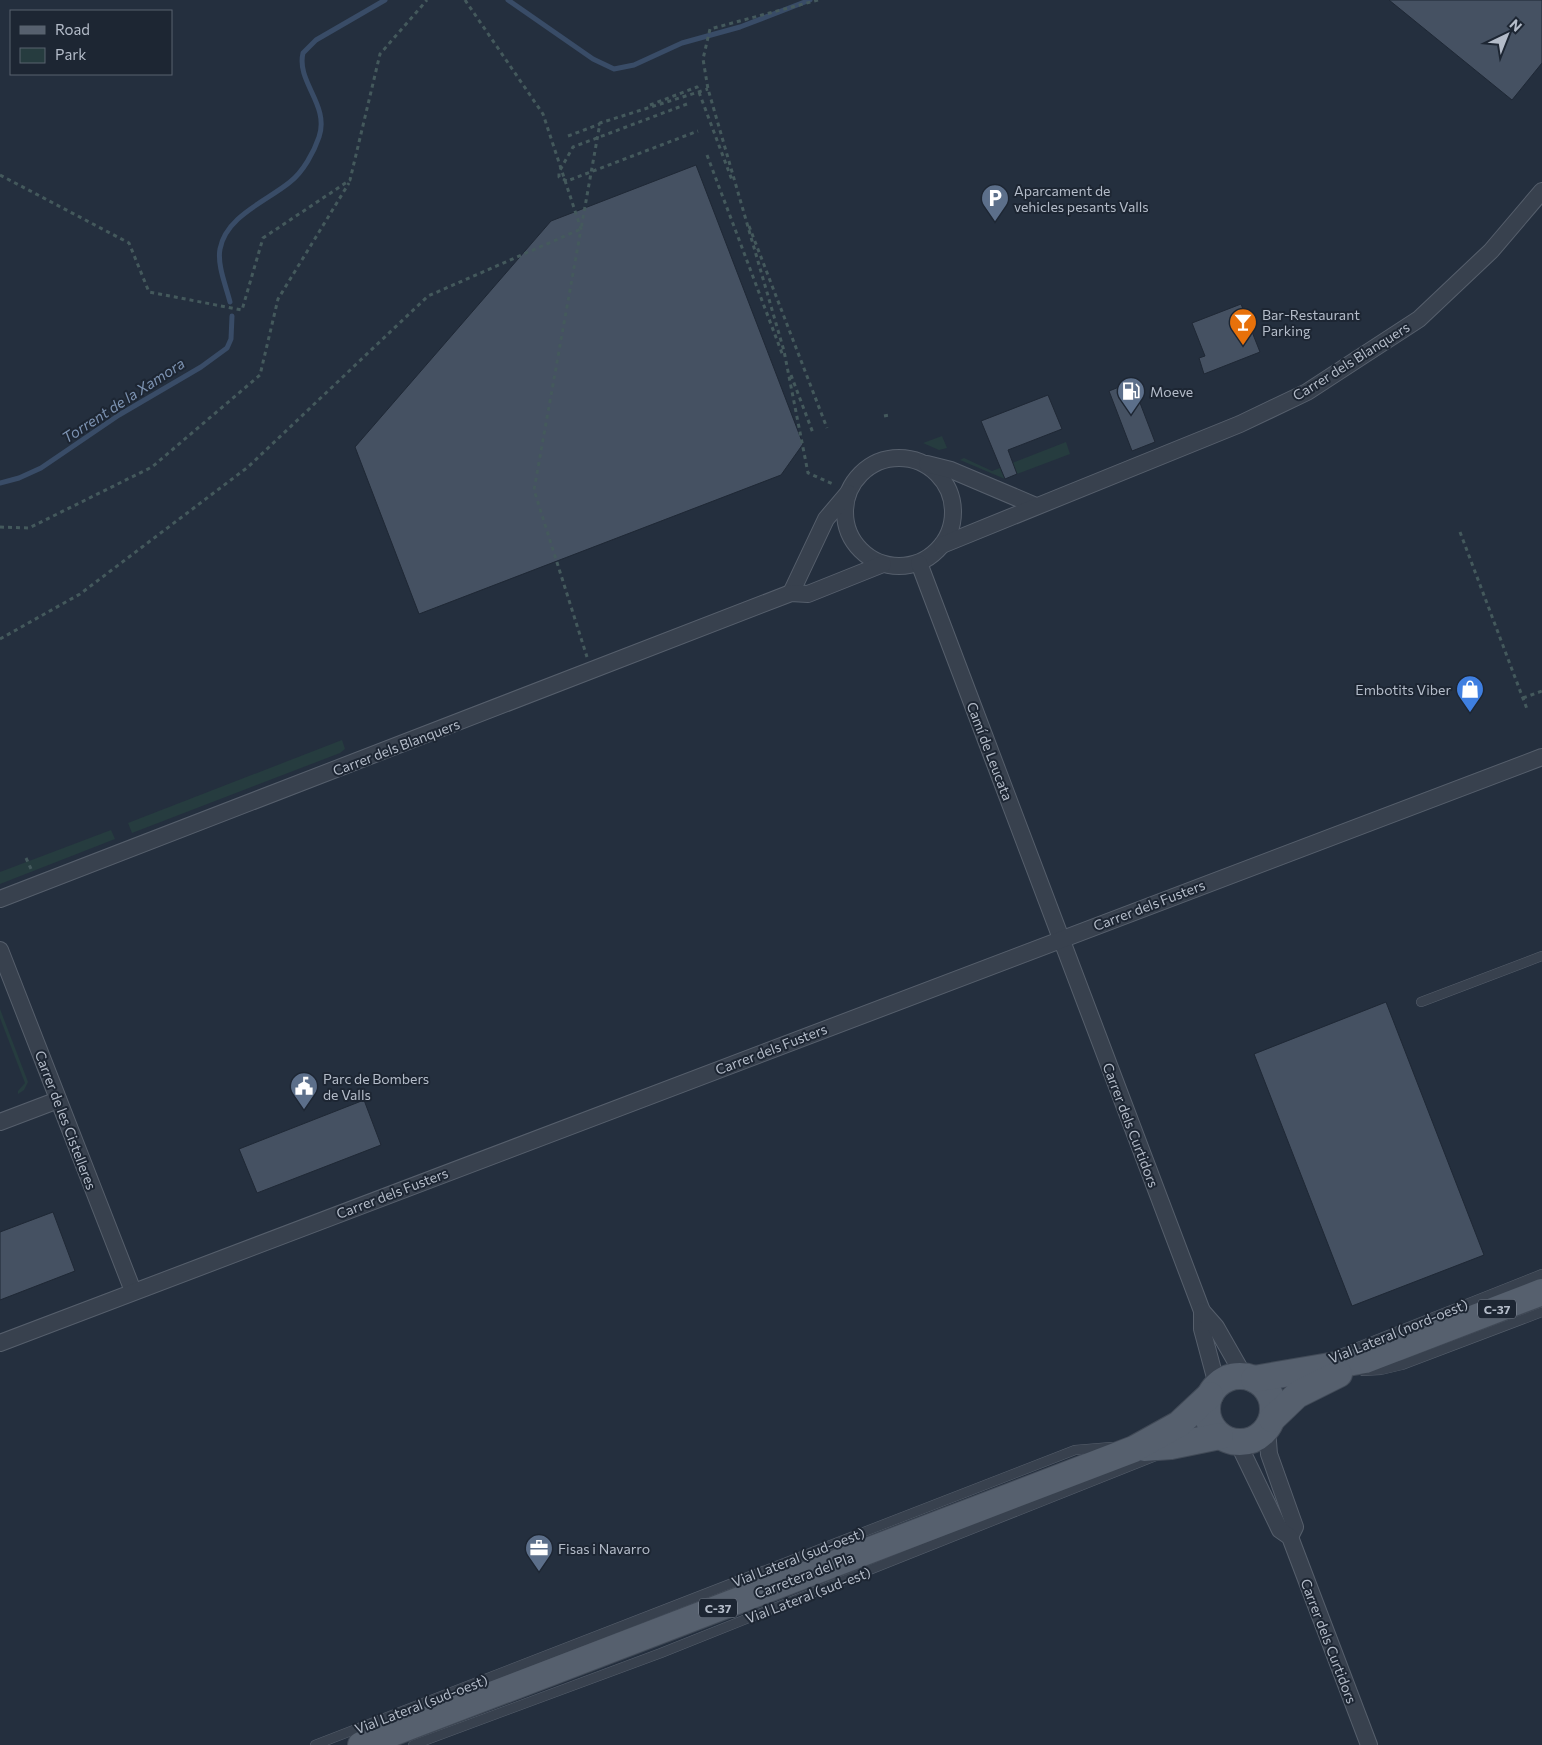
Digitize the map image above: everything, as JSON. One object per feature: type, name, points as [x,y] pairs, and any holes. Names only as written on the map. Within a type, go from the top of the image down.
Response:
[{"type":"main road","name":"C-37","points":[[1151,1446],[1229,1439],[1249,1442],[1259,1437],[1301,1392],[1356,1366],[1542,1292]]},
{"type":"main road","name":"C-37","points":[[1151,1446],[1178,1424],[1225,1380],[1311,1369],[1356,1366]]},
{"type":"main road","points":[[1249,1378],[1269,1393],[1274,1408],[1270,1424]]},
{"type":"main road","points":[[1213,1390],[1207,1404],[1209,1420],[1229,1439]]},
{"type":"main road","name":"Carretera del Pla","points":[[361,1745],[1151,1446]]},
{"type":"street","name":"Carrer dels Blanquers","points":[[942,545],[1240,424],[1307,392],[1419,319],[1491,252],[1542,191]]},
{"type":"street","points":[[791,593],[826,519],[860,475],[876,463],[895,459],[914,461],[952,470],[1036,506]]},
{"type":"street","points":[[849,491],[845,511],[848,531],[858,548],[883,564],[901,567],[919,563],[932,556],[942,545],[949,532],[953,516],[950,496],[937,474],[914,461]]},
{"type":"street","name":"Camí de Leucata","points":[[919,563],[1060,939]]},
{"type":"street","name":"Carrer dels Blanquers","points":[[0,899],[592,672],[791,593],[808,594],[883,564]]},
{"type":"street","name":"Carrer dels Fusters","points":[[0,1343],[1542,757]]},
{"type":"street","name":"Carrer dels Curtidors","points":[[1060,939],[1202,1311],[1216,1327],[1249,1378]]},
{"type":"street","name":"Carrer de les Cistelleres","points":[[0,950],[133,1291]]},
{"type":"street","points":[[0,1122],[58,1100]]},
{"type":"street","name":"Carrer dels Curtidors","points":[[1202,1311],[1202,1329],[1213,1390]]},
{"type":"street","name":"Carrer dels Curtidors","points":[[1270,1424],[1270,1454],[1295,1527],[1290,1537]]},
{"type":"street","name":"Carrer dels Curtidors","points":[[1229,1439],[1280,1530],[1290,1537],[1370,1745]]},
{"type":"lane","points":[[1421,1002],[1542,956]]},
{"type":"lane","name":"Vial Lateral (nord-oest)","points":[[1311,1369],[1348,1349],[1542,1274]]},
{"type":"lane","points":[[1356,1366],[1381,1370],[1402,1365],[1542,1312]]},
{"type":"lane","name":"Vial Lateral (sud-est)","points":[[413,1745],[670,1649],[1144,1463],[1153,1459],[1151,1446]]},
{"type":"lane","name":"Vial Lateral (sud-oest)","points":[[315,1745],[1075,1450],[1151,1446]]},
{"type":"lane","points":[[433,1745],[439,1735]]},
{"type":"path","points":[[0,526],[29,528],[152,467],[260,375],[278,299],[350,180],[380,54],[427,0]]},
{"type":"path","points":[[465,0],[543,114],[580,229]]},
{"type":"path","points":[[818,0],[710,29],[703,59],[708,89],[784,351],[808,473],[849,491]]},
{"type":"path","points":[[568,136],[697,88],[827,428]]},
{"type":"path","points":[[592,672],[534,490],[600,123],[708,89]]},
{"type":"path","points":[[687,104],[573,147],[559,172],[559,177],[567,181],[698,131]]},
{"type":"path","points":[[707,154],[812,433]]},
{"type":"path","points":[[0,175],[129,243],[149,292],[242,310],[263,238],[350,180]]},
{"type":"path","points":[[0,639],[80,594],[248,468],[428,296],[580,229]]},
{"type":"path","points":[[884,416],[889,414]]},
{"type":"path","points":[[1460,532],[1527,709]]},
{"type":"path","points":[[1522,698],[1542,690]]},
{"type":"path","points":[[26,858],[32,871]]},
{"type":"green space","points":[[942,436],[947,448],[939,450],[923,443]]},
{"type":"green space","points":[[1066,442],[1070,454],[1017,474],[1012,463]]},
{"type":"green space","points":[[964,458],[992,471],[1000,468],[1005,479],[960,460]]},
{"type":"green space","points":[[342,740],[345,749],[340,753],[132,833],[128,823]]},
{"type":"green space","points":[[111,830],[115,839],[0,884],[0,872]]},
{"type":"green space","points":[[0,1009],[28,1082],[24,1090],[18,1094],[18,1091],[25,1083],[0,1018]]},
{"type":"building","points":[[1389,0],[1542,0],[1542,63],[1512,100]]},
{"type":"building","points":[[696,165],[803,444],[781,475],[419,614],[355,447],[551,221]]},
{"type":"building","points":[[1241,304],[1260,352],[1204,374],[1199,358],[1205,356],[1192,323]]},
{"type":"building","name":"Moeve","points":[[1132,382],[1155,442],[1132,451],[1109,391]]},
{"type":"building","points":[[1048,395],[1062,429],[1008,450],[1017,474],[1005,479],[981,421]]},
{"type":"building","points":[[1386,1002],[1484,1255],[1352,1306],[1254,1054]]},
{"type":"building","points":[[364,1100],[381,1145],[257,1193],[239,1149]]},
{"type":"building","points":[[53,1212],[75,1271],[0,1300],[0,1232]]},
{"type":"waterway","name":"Torrent de la Xamora","points":[[230,302],[222,276],[219,255],[224,237],[239,218],[295,178],[308,161],[319,137],[320,114],[304,74],[302,64],[303,53],[316,40],[385,0]]},
{"type":"waterway","points":[[508,0],[593,59],[614,69],[634,65],[682,43],[740,27],[810,0]]},
{"type":"waterway","name":"Torrent de la Xamora","points":[[0,483],[19,478],[41,468],[119,415],[201,367],[227,348],[231,339],[232,316]]},
{"type":"place","name":"Aparcament de vehicles pesants Valls","points":[[995,222]]},
{"type":"place","name":"Bar-Restaurant Parking","points":[[1243,346]]},
{"type":"place","name":"Moeve","points":[[1131,415]]},
{"type":"place","name":"Embotits Viber","points":[[1470,713]]},
{"type":"place","name":"Parc de Bombers de Valls","points":[[304,1110]]},
{"type":"place","name":"Fisas i Navarro","points":[[539,1572]]}]
